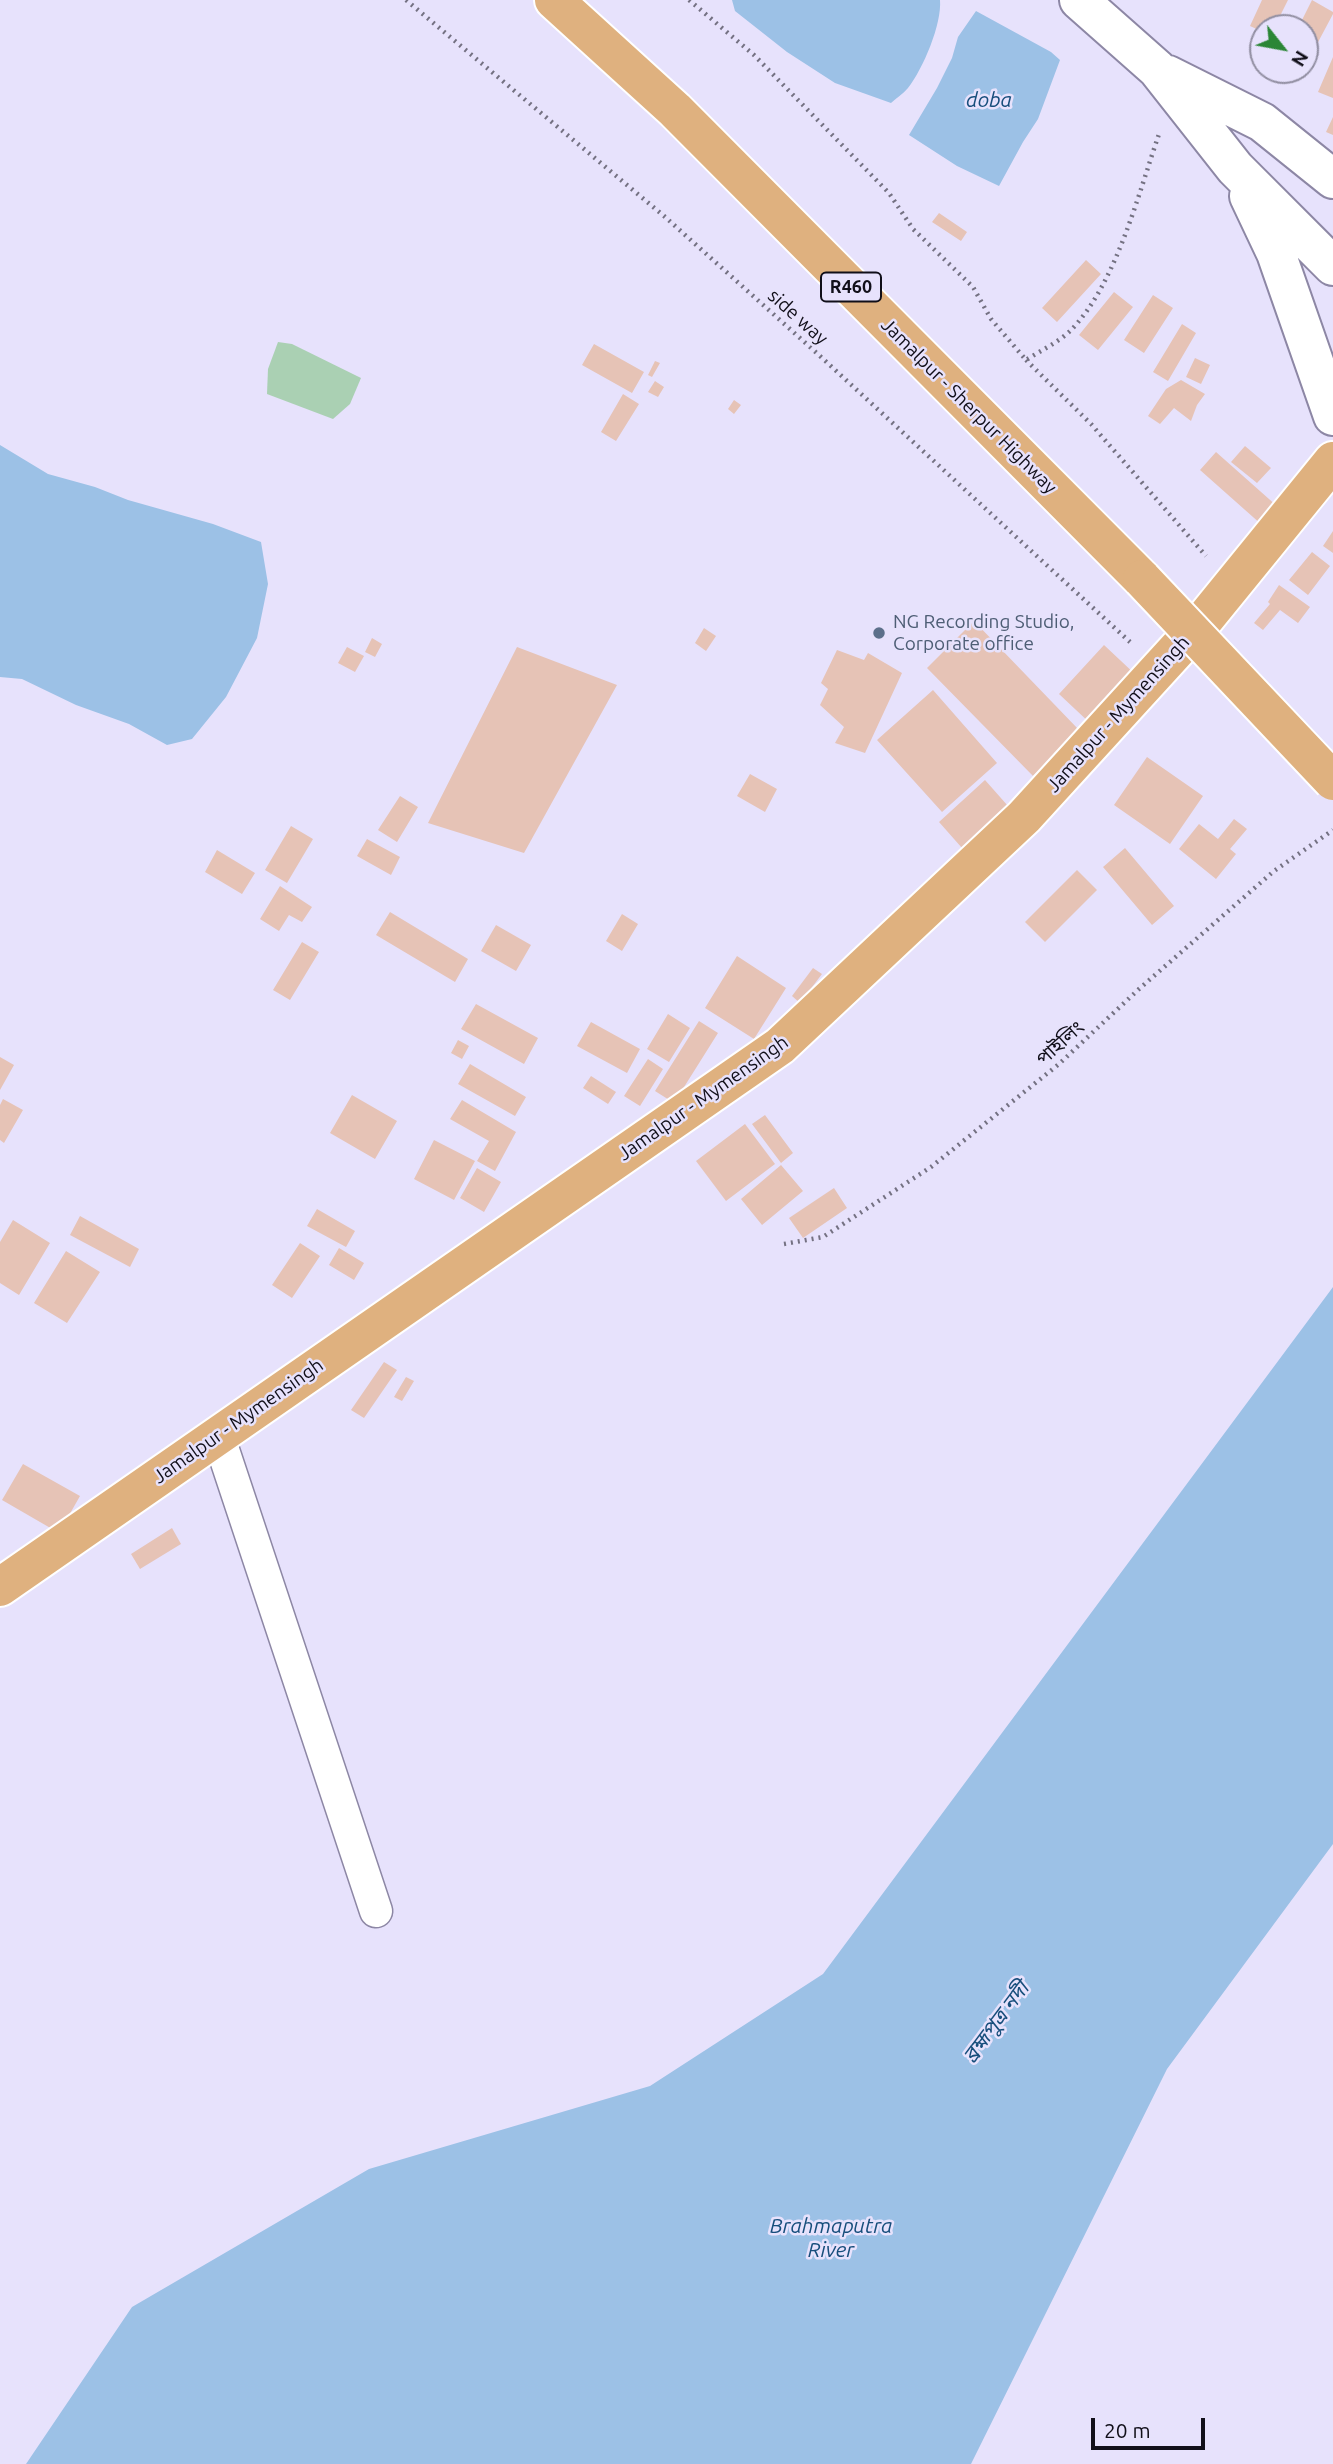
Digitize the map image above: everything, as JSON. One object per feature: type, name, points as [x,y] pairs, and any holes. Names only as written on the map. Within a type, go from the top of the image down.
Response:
[{"type":"main road","name":"Jamalpur - Sherpur Highway","points":[[554,0],[675,110],[1142,579],[1333,781]]},
{"type":"main road","name":"Jamalpur - Mymensingh","points":[[0,1587],[780,1046],[1024,817],[1160,669],[1232,586],[1333,461]]},
{"type":"street","points":[[1079,0],[1157,69],[1235,168],[1333,266]]},
{"type":"street","points":[[1157,69],[1262,122],[1333,151]]},
{"type":"street","points":[[1262,122],[1333,179]]},
{"type":"street","points":[[1235,168],[1276,253],[1333,416]]},
{"type":"street","points":[[218,1435],[376,1911]]},
{"type":"path","name":"side way","points":[[405,0],[664,216],[1160,669]]},
{"type":"path","points":[[689,0],[754,55],[889,193],[913,229],[974,287],[991,319],[1026,360],[1091,424],[1232,586]]},
{"type":"path","points":[[1026,360],[1068,333],[1100,289],[1121,242],[1163,124]]},
{"type":"path","name":"পাইলিং","points":[[785,1244],[823,1237],[931,1167],[1059,1065],[1139,989],[1274,871],[1333,830]]},
{"type":"green space","points":[[278,342],[292,344],[361,378],[350,404],[333,419],[267,394],[268,369]]},
{"type":"water","points":[[732,0],[940,0],[940,10],[935,33],[920,70],[908,88],[891,103],[835,83],[787,52],[735,11]]},
{"type":"water","name":"doba","points":[[976,11],[1051,52],[1060,60],[1038,119],[999,186],[957,166],[909,135],[952,58],[958,37]]},
{"type":"water","points":[[0,445],[48,474],[213,524],[261,542],[268,584],[257,638],[226,697],[192,739],[167,745],[129,724],[76,705],[22,679],[0,677]]},
{"type":"water","name":"Brahmaputra River","points":[[1333,1287],[1333,1844],[1167,2069],[971,2464],[26,2464],[132,2307],[369,2169],[650,2086],[823,1974]]},
{"type":"building","points":[[1262,0],[1288,0],[1281,14],[1256,14]]},
{"type":"building","points":[[1312,0],[1333,12],[1319,40],[1319,14],[1305,14]]},
{"type":"building","points":[[1333,57],[1333,98],[1318,92]]},
{"type":"building","points":[[1333,117],[1333,135],[1326,132]]},
{"type":"building","points":[[939,213],[967,232],[961,241],[932,222]]},
{"type":"building","points":[[1086,260],[1101,274],[1057,322],[1042,308]]},
{"type":"building","points":[[1114,292],[1133,307],[1098,350],[1079,335]]},
{"type":"building","points":[[1153,295],[1173,308],[1144,353],[1124,340]]},
{"type":"building","points":[[1182,324],[1196,333],[1168,381],[1153,372]]},
{"type":"building","points":[[594,344],[644,372],[632,393],[582,365]]},
{"type":"building","points":[[1195,358],[1210,365],[1201,384],[1186,377]]},
{"type":"building","points":[[655,361],[660,363],[652,377],[648,375]]},
{"type":"building","points":[[1181,380],[1205,394],[1191,421],[1174,408],[1160,424],[1148,416],[1166,389]]},
{"type":"building","points":[[655,381],[664,387],[658,397],[648,392]]},
{"type":"building","points":[[623,394],[639,404],[616,441],[601,432]]},
{"type":"building","points":[[734,400],[741,405],[734,414],[728,409]]},
{"type":"building","points":[[1245,446],[1271,468],[1257,483],[1231,462]]},
{"type":"building","points":[[1216,452],[1278,507],[1262,525],[1200,470]]},
{"type":"building","points":[[1333,531],[1333,553],[1323,546]]},
{"type":"building","points":[[1312,552],[1330,566],[1308,595],[1289,580]]},
{"type":"building","points":[[1279,585],[1310,607],[1298,623],[1280,610],[1263,630],[1254,623],[1270,604],[1268,602]]},
{"type":"building","points":[[974,621],[1079,730],[1033,776],[927,668]]},
{"type":"building","points":[[704,628],[716,636],[706,651],[695,643]]},
{"type":"building","points":[[372,638],[382,644],[375,657],[365,652]]},
{"type":"building","points":[[1104,645],[1137,676],[1092,725],[1059,694]]},
{"type":"building","points":[[347,647],[364,656],[355,672],[338,663]]},
{"type":"building","points":[[517,647],[617,685],[524,853],[428,823]]},
{"type":"building","points":[[837,650],[864,660],[868,653],[902,673],[865,753],[835,743],[844,727],[820,705],[828,689],[821,683]]},
{"type":"building","points":[[933,690],[997,763],[942,812],[877,740]]},
{"type":"building","points":[[1147,757],[1203,796],[1170,844],[1114,805]]},
{"type":"building","points":[[750,774],[777,789],[765,812],[737,796]]},
{"type":"building","points":[[985,780],[1008,806],[962,848],[939,822]]},
{"type":"building","points":[[400,796],[418,807],[397,842],[378,830]]},
{"type":"building","points":[[1234,819],[1247,829],[1230,849],[1236,854],[1216,879],[1179,849],[1199,824],[1218,839]]},
{"type":"building","points":[[291,826],[313,839],[287,883],[265,870]]},
{"type":"building","points":[[367,839],[400,857],[391,875],[357,856]]},
{"type":"building","points":[[1125,848],[1174,906],[1152,925],[1103,867]]},
{"type":"building","points":[[217,850],[255,873],[242,894],[205,872]]},
{"type":"building","points":[[1077,870],[1097,890],[1045,942],[1025,922]]},
{"type":"building","points":[[280,886],[312,907],[302,922],[289,915],[279,931],[260,919]]},
{"type":"building","points":[[390,912],[468,959],[455,982],[376,935]]},
{"type":"building","points":[[622,914],[638,924],[622,951],[606,941]]},
{"type":"building","points":[[496,925],[531,945],[516,971],[481,951]]},
{"type":"building","points":[[302,942],[319,952],[290,1000],[273,990]]},
{"type":"building","points":[[737,956],[786,988],[754,1039],[705,1008]]},
{"type":"building","points":[[813,968],[822,974],[800,1003],[792,996]]},
{"type":"building","points":[[476,1004],[538,1038],[524,1064],[461,1029]]},
{"type":"building","points":[[668,1014],[690,1028],[669,1062],[647,1049]]},
{"type":"building","points":[[699,1021],[718,1033],[674,1103],[655,1091]]},
{"type":"building","points":[[591,1022],[640,1049],[627,1073],[577,1046]]},
{"type":"building","points":[[458,1040],[469,1046],[462,1059],[451,1053]]},
{"type":"building","points":[[0,1057],[14,1065],[0,1090]]},
{"type":"building","points":[[648,1059],[663,1069],[640,1106],[624,1096]]},
{"type":"building","points":[[470,1064],[526,1097],[515,1116],[458,1084]]},
{"type":"building","points":[[591,1076],[616,1092],[608,1104],[583,1088]]},
{"type":"building","points":[[352,1095],[397,1121],[375,1159],[330,1133]]},
{"type":"building","points":[[3,1099],[23,1110],[4,1143],[0,1140],[0,1105]]},
{"type":"building","points":[[462,1100],[516,1132],[495,1171],[477,1161],[489,1141],[450,1119]]},
{"type":"building","points":[[765,1115],[793,1153],[781,1163],[752,1124]]},
{"type":"building","points":[[745,1124],[775,1164],[726,1201],[696,1161]]},
{"type":"building","points":[[434,1140],[475,1161],[454,1200],[414,1179]]},
{"type":"building","points":[[781,1165],[803,1191],[762,1225],[741,1199]]},
{"type":"building","points":[[477,1168],[501,1182],[484,1212],[460,1198]]},
{"type":"building","points":[[834,1188],[847,1208],[803,1238],[789,1218]]},
{"type":"building","points":[[317,1209],[355,1231],[346,1247],[307,1226]]},
{"type":"building","points":[[80,1216],[139,1249],[130,1267],[70,1235]]},
{"type":"building","points":[[13,1220],[50,1243],[19,1295],[0,1283],[0,1242]]},
{"type":"building","points":[[300,1243],[320,1256],[292,1298],[272,1285]]},
{"type":"building","points":[[339,1248],[364,1263],[354,1280],[329,1265]]},
{"type":"building","points":[[66,1251],[100,1272],[67,1323],[34,1303]]},
{"type":"building","points":[[384,1362],[397,1370],[364,1418],[351,1410]]},
{"type":"building","points":[[406,1377],[414,1381],[402,1401],[394,1397]]},
{"type":"building","points":[[23,1464],[80,1496],[59,1533],[2,1500]]},
{"type":"building","points":[[172,1528],[181,1544],[140,1569],[131,1554]]},
{"type":"place","name":"NG Recording Studio, Corporate office","points":[[879,633]]},
{"type":"water label","name":"ব্রহ্মপুত্র নদী","points":[[996,2022]]}]
